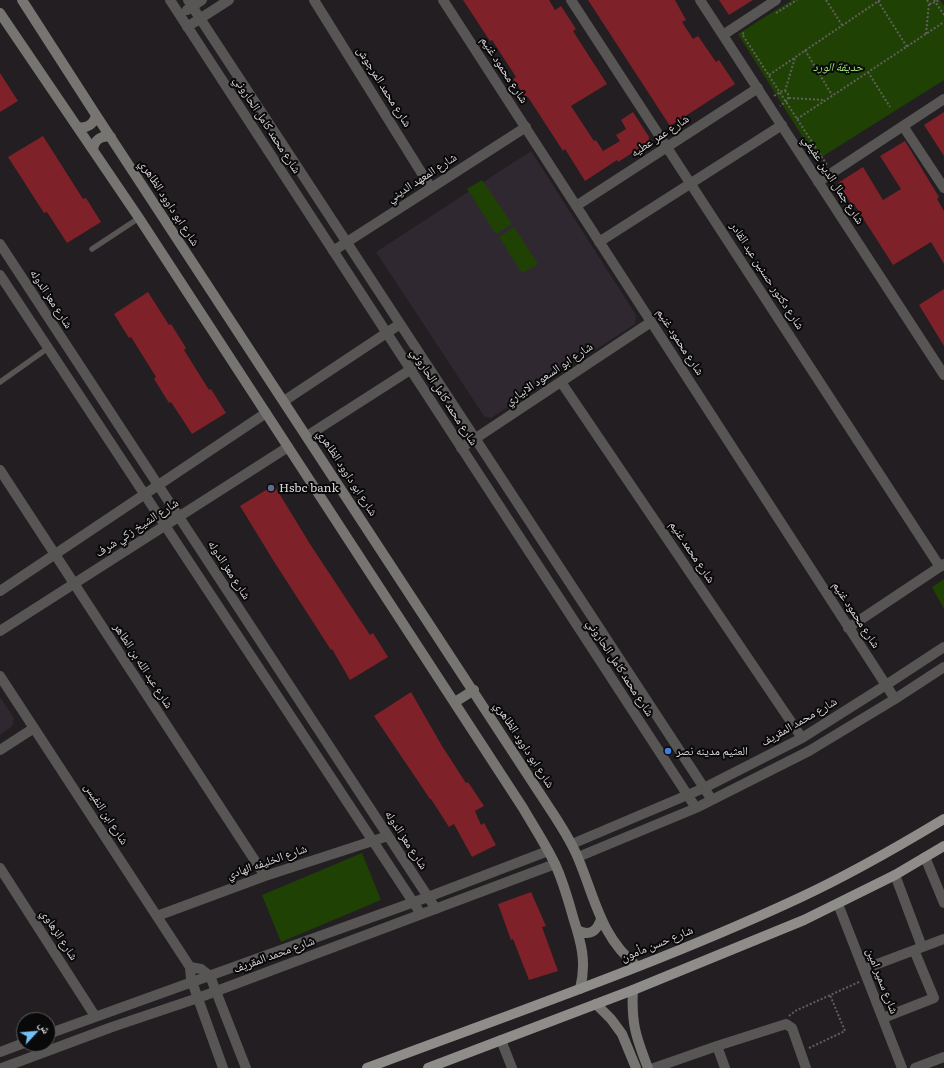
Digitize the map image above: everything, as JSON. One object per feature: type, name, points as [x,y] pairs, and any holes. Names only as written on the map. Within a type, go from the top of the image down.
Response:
[{"type":"main road","name":"شارع حسن مأمون","points":[[367,1068],[580,989],[797,899],[851,872],[944,819]]},
{"type":"main road","points":[[430,1068],[633,990],[804,920],[895,875],[944,846]]},
{"type":"street","name":"شارع ابو داوود الظاهري","points":[[22,0],[474,690],[572,844],[601,919],[615,944],[629,960],[637,966]]},
{"type":"street","name":"شارع محمد كامل الحاروني","points":[[170,0],[696,808]]},
{"type":"street","points":[[179,15],[190,3],[202,0]]},
{"type":"street","points":[[187,27],[229,0]]},
{"type":"street","name":"شارع محمد المرجوش","points":[[314,0],[432,188]]},
{"type":"street","name":"شارع محمود غنيم","points":[[443,0],[895,699]]},
{"type":"street","name":"شارع دكتور حسنين عبد القادر","points":[[572,0],[942,566]]},
{"type":"street","name":"شارع جمال الدين عفيفي","points":[[700,0],[944,375]]},
{"type":"street","points":[[723,35],[776,0]]},
{"type":"street","name":"شارع محمد كامل الحاروني","points":[[190,3],[712,800]]},
{"type":"street","points":[[0,13],[139,218],[523,808],[555,864],[567,896],[584,959],[584,969],[580,989]]},
{"type":"street","name":"شارع عمر عطيه","points":[[576,206],[758,88]]},
{"type":"street","points":[[818,182],[944,99]]},
{"type":"street","points":[[78,127],[85,127],[91,124],[96,115]]},
{"type":"street","points":[[599,242],[782,125]]},
{"type":"street","points":[[903,126],[944,188]]},
{"type":"street","name":"شارع المعهد الديني","points":[[334,251],[526,127]]},
{"type":"street","points":[[93,150],[97,140],[103,136],[111,137]]},
{"type":"street","name":"شارع معز الدوله","points":[[0,244],[436,909]]},
{"type":"street","points":[[0,275],[421,914]]},
{"type":"street","name":"شارع ابو السعود الابياري","points":[[461,448],[651,322]]},
{"type":"street","points":[[284,401],[400,324]]},
{"type":"street","points":[[307,436],[424,361]]},
{"type":"street","name":"شارع محمد غنيم","points":[[561,382],[802,738]]},
{"type":"street","name":"شارع الشيخ زكي شرف","points":[[0,591],[266,413]]},
{"type":"street","name":"شارع الشيخ زكي شرف","points":[[0,631],[288,447]]},
{"type":"street","name":"شارع عبد الله بن الطاهر","points":[[0,470],[265,876]]},
{"type":"street","points":[[848,628],[942,566]]},
{"type":"street","name":"شارع محمد المقريف","points":[[572,844],[704,788],[802,738],[944,647]]},
{"type":"street","points":[[578,857],[696,808],[810,751],[944,667]]},
{"type":"street","name":"شارع ابن النفيس","points":[[0,676],[190,967],[192,983],[223,1068]]},
{"type":"street","points":[[455,702],[474,690]]},
{"type":"street","points":[[0,750],[34,728]]},
{"type":"street","name":"شارع الخليفه الهادي","points":[[157,916],[265,876],[388,836]]},
{"type":"street","name":"شارع محمد المقريف","points":[[56,1031],[428,897],[548,851]]},
{"type":"street","points":[[925,857],[944,903]]},
{"type":"street","name":"شارع محمد المقريف","points":[[2,1068],[112,1027],[198,998],[555,864]]},
{"type":"street","name":"شارع الزهاوي","points":[[0,868],[93,1017],[98,1032]]},
{"type":"street","points":[[882,1018],[934,998],[895,875]]},
{"type":"street","name":"شارع سمير امين","points":[[838,904],[902,1068]]},
{"type":"street","points":[[577,930],[582,932],[591,932],[599,926],[601,919]]},
{"type":"street","points":[[865,973],[944,938]]},
{"type":"street","points":[[190,967],[201,969],[210,976],[246,1068]]},
{"type":"street","points":[[633,990],[633,1026],[648,1068]]},
{"type":"street","points":[[596,1004],[611,1019],[622,1034],[636,1068]]},
{"type":"street","points":[[105,1013],[112,1027]]},
{"type":"street","points":[[654,1068],[786,1024],[792,1028],[806,1068]]},
{"type":"street","points":[[622,1034],[625,1028],[633,1026]]},
{"type":"street","points":[[501,1040],[512,1068]]},
{"type":"street","points":[[0,1052],[16,1046]]},
{"type":"street","points":[[717,1046],[725,1068]]},
{"type":"street","points":[[915,1068],[944,1057]]},
{"type":"street","points":[[0,1064],[2,1068]]},
{"type":"lane","points":[[92,249],[139,218]]},
{"type":"lane","points":[[0,382],[48,348]]},
{"type":"path","points":[[773,15],[797,0]]},
{"type":"path","points":[[826,0],[842,25]]},
{"type":"path","points":[[926,34],[927,1],[931,4],[939,0]]},
{"type":"path","points":[[768,75],[879,1],[907,47]]},
{"type":"path","points":[[935,1],[944,16]]},
{"type":"path","points":[[797,119],[944,22]]},
{"type":"path","points":[[748,30],[742,34],[832,173]]},
{"type":"path","points":[[805,50],[832,96]]},
{"type":"path","points":[[789,98],[786,91],[795,57]]},
{"type":"path","points":[[868,72],[890,107]]},
{"type":"path","points":[[766,101],[779,92],[786,91]]},
{"type":"path","points":[[789,98],[825,100]]},
{"type":"path","points":[[773,112],[789,98]]},
{"type":"path","points":[[782,1025],[795,1011],[830,995],[865,973]]},
{"type":"path","points":[[800,1052],[845,1031],[830,995]]},
{"type":"shaded area","points":[[531,151],[636,315],[635,324],[491,418],[484,416],[376,252]]},
{"type":"shaded area","points":[[0,697],[14,718],[11,727],[0,735]]},
{"type":"green space","name":"حديقة الورد","points":[[792,0],[940,0],[944,6],[944,80],[817,160],[738,34]]},
{"type":"green space","points":[[482,180],[512,224],[496,234],[467,189]]},
{"type":"green space","points":[[514,227],[538,264],[522,273],[499,237]]},
{"type":"green space","points":[[944,579],[944,609],[932,587]]},
{"type":"green space","points":[[362,853],[381,900],[281,942],[262,895]]},
{"type":"building","points":[[463,0],[549,0],[555,10],[561,6],[576,29],[573,31],[607,84],[571,106],[594,141],[596,140],[603,151],[620,141],[616,135],[626,129],[621,120],[633,112],[649,137],[648,143],[618,162],[617,160],[585,181],[565,149],[563,151],[528,97],[526,98],[513,79],[516,77],[492,40],[490,41]]},
{"type":"building","points":[[588,0],[675,0],[686,20],[682,22],[693,39],[698,36],[716,62],[719,60],[735,84],[670,126]]},
{"type":"building","points":[[719,0],[753,0],[729,15]]},
{"type":"building","points":[[0,73],[18,101],[0,112]]},
{"type":"building","points":[[944,112],[944,156],[924,125]]},
{"type":"building","points":[[43,136],[83,199],[86,198],[101,222],[67,243],[47,212],[44,213],[8,157]]},
{"type":"building","points":[[905,141],[939,197],[937,199],[944,211],[944,264],[931,242],[893,265],[854,204],[852,205],[838,183],[863,167],[883,200],[901,189],[880,156]]},
{"type":"building","points":[[944,289],[944,346],[919,305]]},
{"type":"building","points":[[148,292],[169,325],[171,324],[186,348],[184,350],[209,390],[211,389],[226,413],[192,434],[171,402],[169,403],[154,379],[156,377],[131,337],[129,338],[114,314]]},
{"type":"building","points":[[274,485],[310,544],[370,635],[373,633],[388,657],[350,680],[332,649],[331,650],[273,560],[240,506]]},
{"type":"building","points":[[411,692],[442,746],[466,783],[468,782],[484,806],[475,811],[481,825],[484,823],[496,845],[472,857],[454,824],[449,827],[374,716]]},
{"type":"building","points":[[531,892],[546,926],[542,927],[558,971],[529,980],[513,939],[511,940],[498,904]]},
{"type":"place","name":"Hsbc bank","points":[[271,488]]},
{"type":"place","name":"العثيم مدينه نصر","points":[[668,751]]}]
